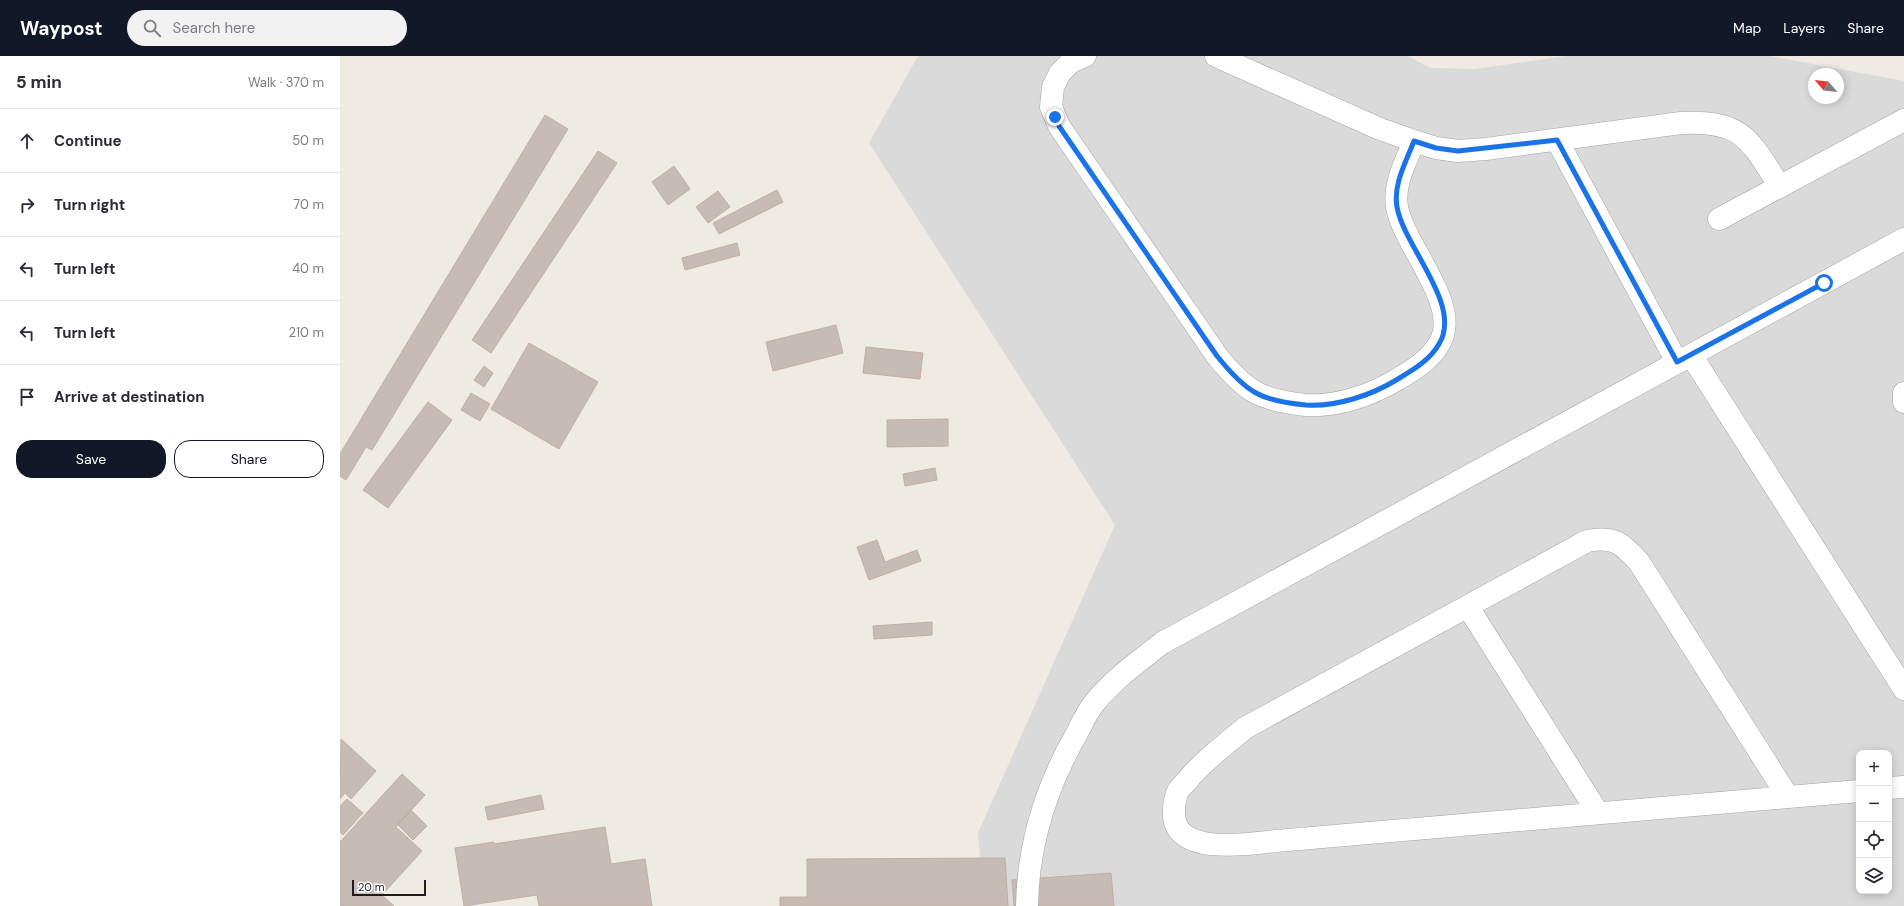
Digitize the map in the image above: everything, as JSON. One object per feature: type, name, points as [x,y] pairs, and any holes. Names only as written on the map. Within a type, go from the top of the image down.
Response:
[{"type":"street","points":[[1085,56],[1071,62],[1060,73],[1054,87],[1051,107],[1059,126],[1217,356],[1233,376],[1251,391],[1278,402],[1316,406],[1350,400],[1384,388],[1420,366],[1439,344],[1445,329],[1444,310],[1437,292],[1402,227],[1396,206],[1398,181],[1414,141]]},
{"type":"street","points":[[1216,56],[1380,129],[1436,148],[1458,151],[1557,140],[1681,123],[1702,122],[1720,125],[1740,133],[1753,144],[1780,187]]},
{"type":"street","points":[[1719,219],[1904,120]]},
{"type":"street","points":[[1557,140],[1684,359],[1904,690]]},
{"type":"street","points":[[1027,906],[1033,848],[1045,799],[1067,750],[1092,706],[1124,673],[1162,643],[1904,239]]},
{"type":"street","points":[[1904,393],[1904,402]]},
{"type":"street","points":[[1788,797],[1639,562],[1625,546],[1612,539],[1600,539],[1587,541],[1245,728],[1207,758],[1179,791],[1174,805],[1174,820],[1182,834],[1202,843],[1226,846],[1856,791]]},
{"type":"street","points":[[1468,607],[1598,814]]},
{"type":"street","points":[[1892,788],[1904,786]]},
{"type":"shaded area","points":[[918,56],[1408,56],[1430,68],[1475,69],[1566,56],[1770,56],[1834,68],[1808,68],[1808,104],[1844,104],[1844,70],[1904,81],[1904,906],[984,906],[978,833],[1115,525],[869,143]]},
{"type":"building","points":[[545,115],[568,129],[372,450],[366,447],[346,480],[340,476],[340,454]]},
{"type":"building","points":[[598,151],[617,163],[491,353],[472,340]]},
{"type":"building","points":[[674,166],[690,189],[668,205],[652,182]]},
{"type":"building","points":[[777,190],[783,202],[719,234],[713,223]]},
{"type":"building","points":[[718,191],[730,207],[708,223],[696,207]]},
{"type":"building","points":[[737,243],[740,255],[685,270],[682,258]]},
{"type":"building","points":[[836,325],[843,353],[773,371],[766,342]]},
{"type":"building","points":[[529,343],[598,382],[559,449],[491,409]]},
{"type":"building","points":[[866,347],[923,353],[920,379],[863,373]]},
{"type":"building","points":[[484,366],[493,373],[484,387],[474,380]]},
{"type":"building","points":[[471,393],[490,404],[480,421],[461,410]]},
{"type":"building","points":[[428,402],[452,420],[388,508],[363,490]]},
{"type":"building","points":[[948,419],[948,446],[887,447],[887,420]]},
{"type":"building","points":[[935,468],[937,480],[905,486],[903,474]]},
{"type":"building","points":[[877,540],[885,562],[917,550],[921,561],[869,580],[857,547]]},
{"type":"building","points":[[932,622],[932,635],[874,639],[873,626]]},
{"type":"building","points":[[341,739],[376,771],[351,799],[345,793],[340,799]]},
{"type":"building","points":[[402,774],[425,795],[396,827],[422,851],[382,895],[394,906],[340,906],[340,842]]},
{"type":"building","points":[[541,795],[544,809],[488,820],[485,807]]},
{"type":"building","points":[[347,799],[363,813],[343,835],[340,832],[340,806]]},
{"type":"building","points":[[411,810],[427,826],[413,840],[397,824]]},
{"type":"building","points":[[605,827],[611,864],[645,859],[652,906],[539,906],[537,895],[464,906],[455,848],[494,842],[494,844]]},
{"type":"building","points":[[1005,858],[1008,906],[780,906],[780,897],[807,897],[807,859]]},
{"type":"building","points":[[1111,873],[1114,906],[1014,906],[1012,880]]},
{"type":"route","points":[[1055,117],[1059,126],[1217,356],[1233,376],[1251,391],[1278,402],[1316,406],[1350,400],[1384,388],[1420,366],[1439,344],[1445,329],[1444,310],[1437,292],[1402,227],[1396,206],[1398,181],[1414,141],[1436,148],[1458,151],[1557,140],[1677,362],[1824,283]]}]
